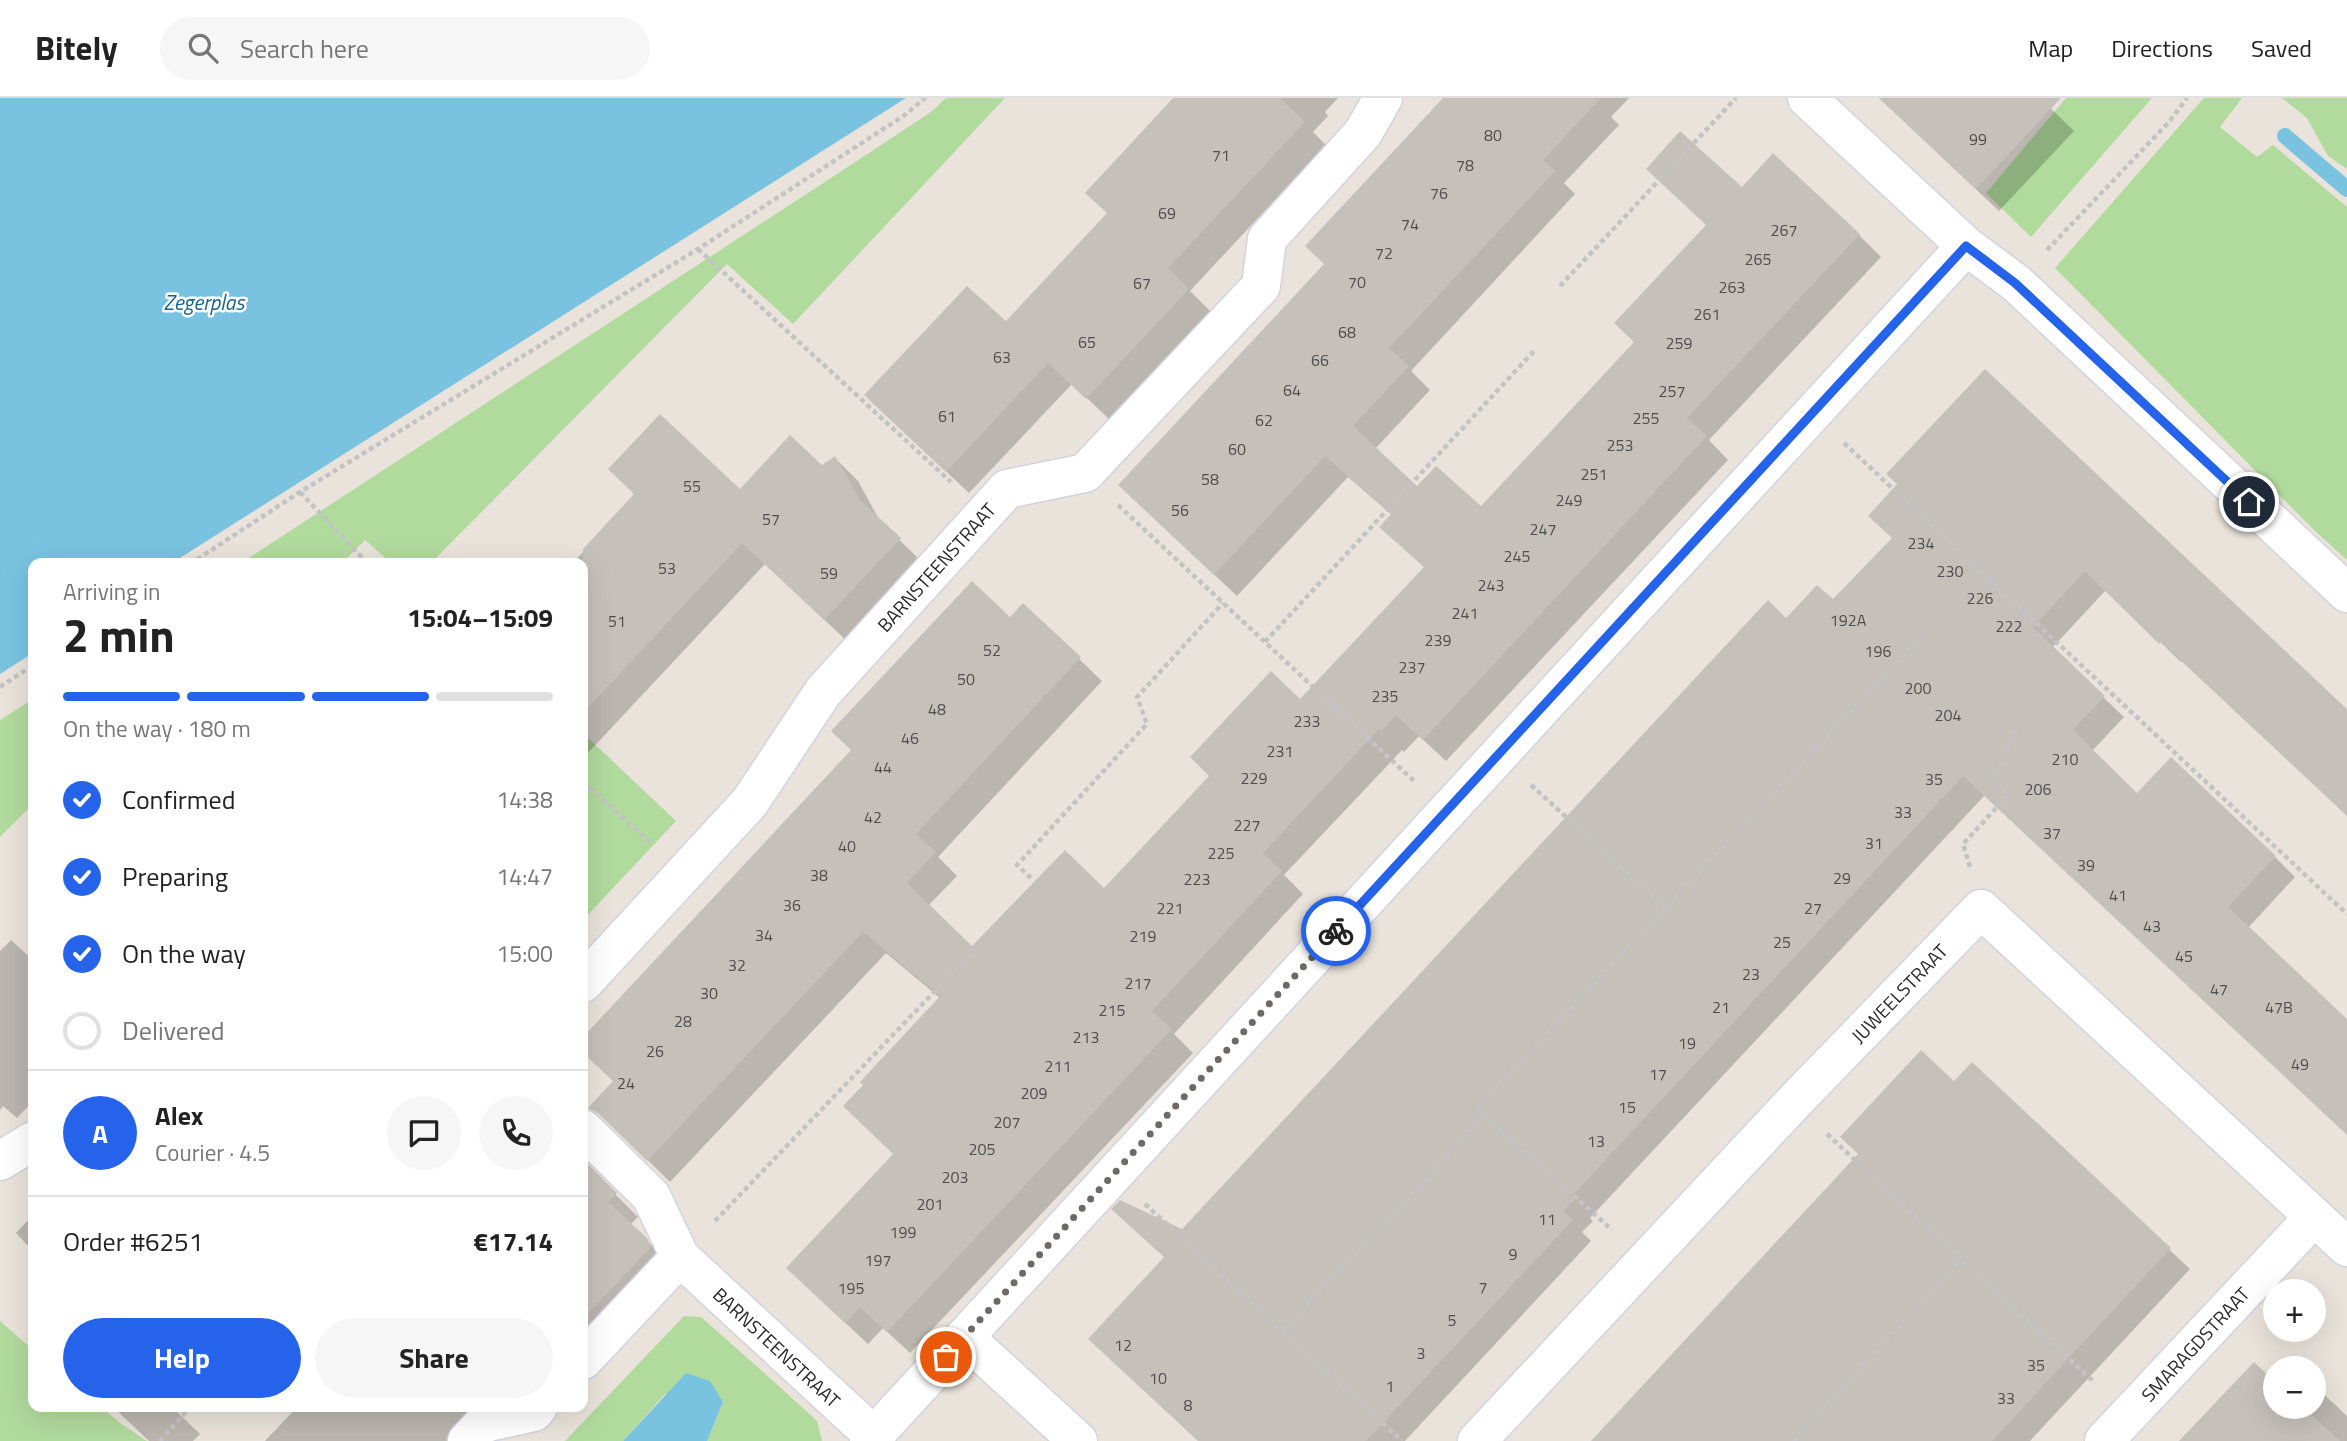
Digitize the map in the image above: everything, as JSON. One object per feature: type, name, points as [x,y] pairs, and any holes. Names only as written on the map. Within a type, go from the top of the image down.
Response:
[{"type":"street","points":[[1085,473],[1261,286],[1267,239],[1363,133],[1383,98]]},
{"type":"street","points":[[1807,98],[1966,246],[2015,283],[2347,593]]},
{"type":"street","points":[[872,1438],[1966,246]]},
{"type":"street","name":"BARNSTEENSTRAAT","points":[[588,977],[750,802],[823,692],[1007,489],[1085,473]]},
{"type":"street","points":[[1981,909],[2347,1247]]},
{"type":"street","name":"JUWEELSTRAAT","points":[[1477,1441],[1793,1103],[1981,909]]},
{"type":"street","name":"BARNSTEENSTRAAT","points":[[588,1134],[652,1196],[680,1258],[872,1438]]},
{"type":"street","points":[[0,1161],[28,1144]]},
{"type":"street","name":"SMARAGDSTRAAT","points":[[2116,1428],[2314,1217]]},
{"type":"street","points":[[588,1355],[680,1258]]},
{"type":"street","points":[[964,1337],[1078,1441]]},
{"type":"street","points":[[467,1441],[484,1423],[534,1412]]},
{"type":"path","points":[[199,558],[300,492],[698,249],[905,115],[925,98]]},
{"type":"path","points":[[1560,286],[1736,98]]},
{"type":"path","points":[[2015,283],[2169,122],[2187,98]]},
{"type":"path","points":[[698,249],[985,513]]},
{"type":"path","points":[[1265,642],[1534,351]]},
{"type":"path","points":[[1813,413],[2347,914]]},
{"type":"path","points":[[1085,473],[1447,810]]},
{"type":"path","points":[[300,492],[362,558]]},
{"type":"path","points":[[1031,878],[1017,865],[1147,724],[1137,697],[1223,603]]},
{"type":"path","points":[[1646,1261],[1476,1109],[1923,635]]},
{"type":"path","points":[[0,687],[28,668]]},
{"type":"path","points":[[1981,909],[1963,844],[2008,795],[1993,780],[2018,726]]},
{"type":"path","points":[[1498,755],[1665,907]]},
{"type":"path","points":[[588,787],[684,873]]},
{"type":"path","points":[[680,1258],[977,947]]},
{"type":"path","points":[[1793,1103],[1961,1260],[2116,1428]]},
{"type":"path","points":[[1283,1330],[1485,1116]]},
{"type":"path","points":[[1113,1174],[1402,1441]]},
{"type":"path","points":[[1793,1441],[1961,1260]]},
{"type":"path","points":[[160,1441],[186,1412]]},
{"type":"green space","points":[[946,98],[1005,98],[793,324],[727,264],[436,558],[385,558],[365,540],[347,558],[249,558],[863,157],[931,112]]},
{"type":"green space","points":[[2066,98],[2152,98],[2031,237],[1986,193]]},
{"type":"green space","points":[[2204,98],[2242,98],[2220,127],[2257,157],[2273,145],[2347,207],[2347,560],[2313,529],[2055,268]]},
{"type":"green space","points":[[2282,98],[2347,98],[2347,169],[2328,156],[2307,118]]},
{"type":"green space","points":[[28,702],[28,809],[0,837],[0,720]]},
{"type":"green space","points":[[588,738],[676,821],[588,915]]},
{"type":"green space","points":[[684,1316],[701,1317],[771,1379],[817,1421],[822,1441],[707,1441],[723,1402],[665,1394],[623,1441],[565,1441]]},
{"type":"green space","points":[[0,1321],[28,1346],[28,1412],[107,1412],[147,1441],[0,1441]]},
{"type":"water","name":"Zegerplas","points":[[0,98],[906,98],[180,558],[28,558],[28,656],[0,674]]},
{"type":"water","points":[[686,1373],[710,1381],[723,1402],[707,1441],[623,1441]]},
{"type":"building","points":[[1173,98],[1280,98],[1305,122],[1168,268],[1189,289],[1086,399],[1048,363],[946,472],[864,395],[967,286],[1006,321],[1107,213],[1085,193]]},
{"type":"building","points":[[1443,98],[1601,98],[1543,160],[1555,171],[1389,348],[1409,366],[1353,426],[1417,486],[1436,466],[1481,506],[1634,342],[1614,323],[1706,225],[1646,169],[1680,131],[1742,187],[1773,153],[1860,234],[1687,418],[1707,436],[1423,740],[1396,715],[1381,731],[1379,729],[1263,853],[1282,871],[1152,1011],[1172,1029],[887,1332],[860,1307],[845,1323],[786,1268],[893,1154],[843,1106],[863,1085],[860,1082],[940,996],[863,932],[647,1161],[598,1113],[588,1108],[613,1081],[588,1058],[588,1032],[851,750],[831,731],[972,581],[1010,617],[1023,603],[1081,657],[916,834],[936,852],[907,883],[972,946],[1065,850],[1104,888],[1209,776],[1190,757],[1271,671],[1300,699],[1424,567],[1379,527],[1391,514],[1325,456],[1214,575],[1118,485],[1324,264],[1305,246]]},
{"type":"building","points":[[1879,98],[2061,98],[1976,189]]},
{"type":"building","points":[[1985,369],[2347,709],[2347,816],[2161,642],[2159,644],[2085,571],[2033,627],[2105,696],[2073,730],[2137,793],[2171,757],[2276,856],[2228,907],[2347,1019],[2347,1135],[1963,776],[1571,1197],[1574,1200],[1563,1211],[1573,1220],[1366,1441],[1198,1441],[1088,1339],[1164,1257],[1111,1209],[1120,1200],[1182,1229],[1768,600],[1786,618],[1817,585],[1833,599],[1892,538],[1868,516],[1897,484],[1886,474]]},
{"type":"building","points":[[660,414],[740,489],[790,435],[822,465],[835,456],[860,500],[901,538],[824,620],[742,543],[588,708],[588,558],[583,558],[583,549],[634,494],[608,469]]},
{"type":"building","points":[[1921,1050],[1954,1081],[1972,1062],[2171,1248],[1992,1441],[1591,1441],[1858,1154],[1840,1137]]},
{"type":"building","points":[[588,1164],[617,1193],[608,1202],[647,1238],[651,1247],[588,1314]]},
{"type":"building","points":[[2254,1362],[2263,1371],[2263,1419],[2316,1419],[2340,1441],[2179,1441]]},
{"type":"waterway","points":[[2285,136],[2347,189]]},
{"type":"way so far","points":[[946,1357],[1336,931]]},
{"type":"route","points":[[1336,931],[1966,246],[2015,283],[2249,502]]}]
